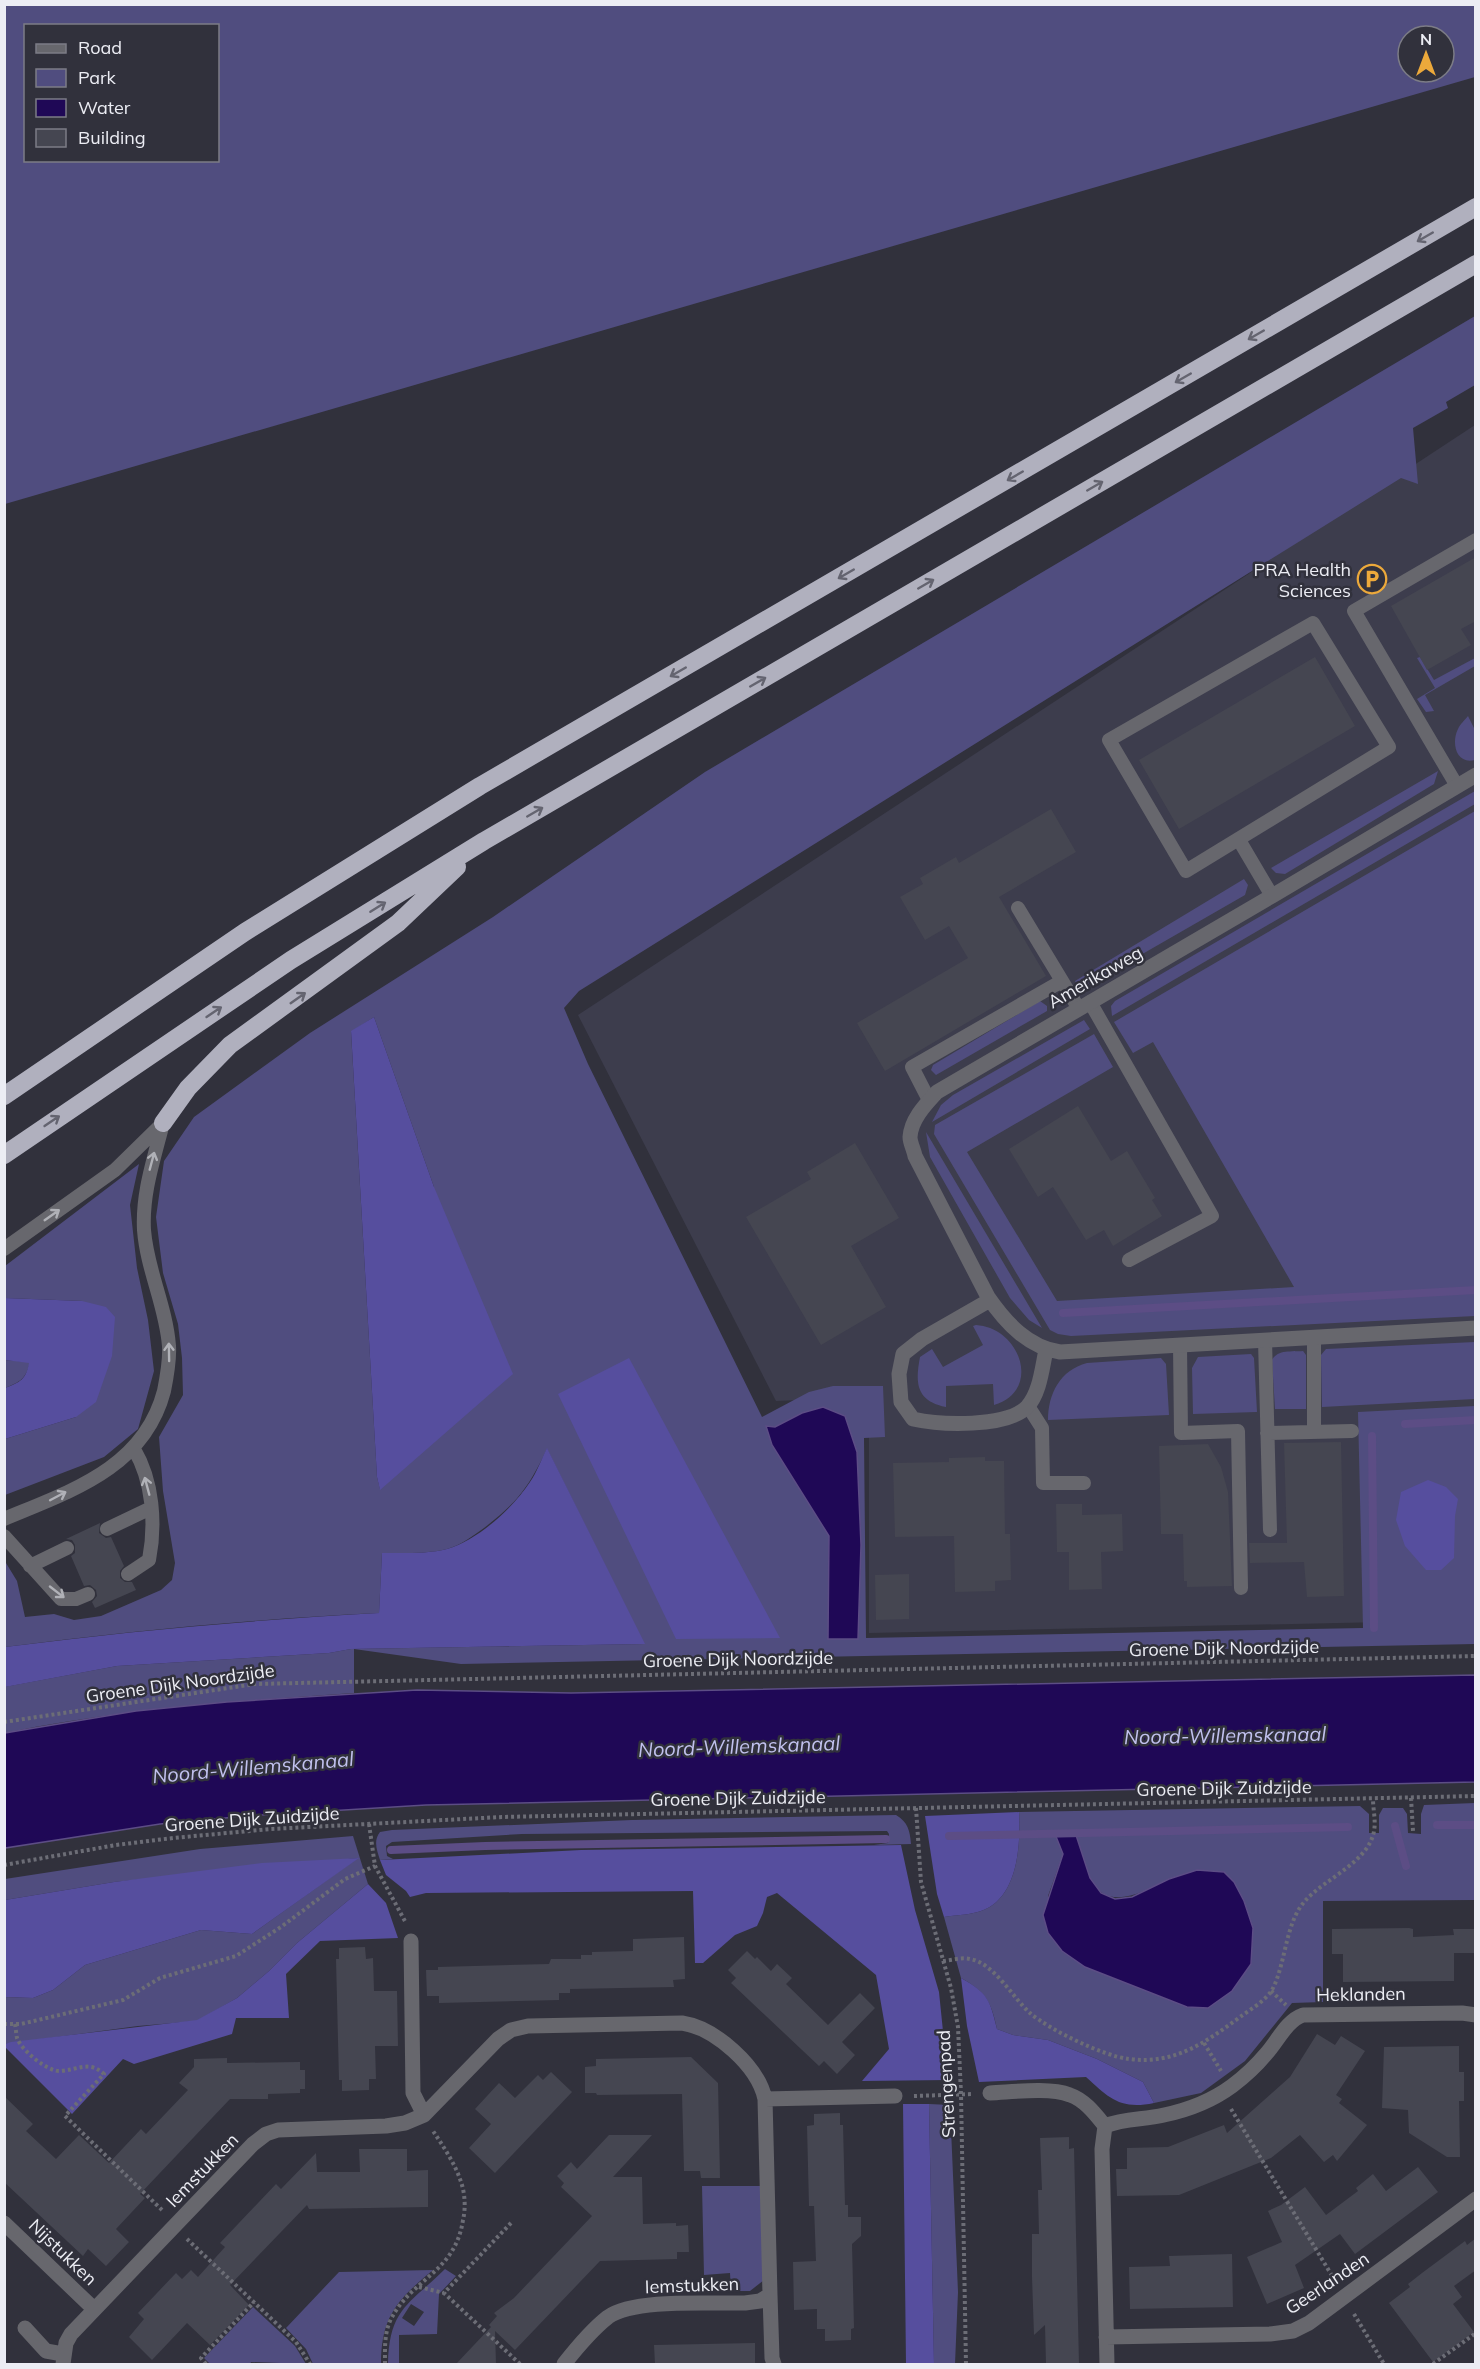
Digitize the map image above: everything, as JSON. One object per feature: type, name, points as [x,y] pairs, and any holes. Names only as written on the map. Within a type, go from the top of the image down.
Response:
[{"type":"highway","points":[[4,1096],[245,932],[480,786],[1476,207]]},
{"type":"highway","points":[[4,1155],[291,960],[484,841],[1476,264]]},
{"type":"highway","points":[[163,1123],[188,1088],[230,1045],[398,923],[484,841]]},
{"type":"street","name":"Amerikaweg","points":[[1046,1350],[1022,1335],[990,1300],[915,1156],[910,1137],[915,1120],[929,1100],[937,1092],[1476,775]]},
{"type":"street","points":[[990,1300],[922,1339],[903,1354],[899,1374],[901,1402],[913,1419],[942,1423],[1001,1420],[1018,1414],[1028,1406],[1035,1392],[1046,1350],[1060,1352],[1476,1328]]},
{"type":"street","points":[[411,1941],[413,2093],[424,2115]]},
{"type":"street","name":"Heklanden","points":[[1105,2126],[1132,2118],[1165,2115],[1205,2102],[1226,2090],[1264,2056],[1291,2021],[1303,2015],[1462,2013],[1476,2015]]},
{"type":"street","name":"Iemstukken","points":[[25,2328],[46,2351],[63,2359],[71,2334],[253,2144],[266,2134],[295,2128],[386,2126],[405,2123],[424,2115],[498,2038],[511,2030],[528,2026],[682,2023],[697,2025],[713,2034],[755,2074],[762,2087],[765,2099],[774,2364]]},
{"type":"street","points":[[990,2093],[1054,2092],[1072,2095],[1088,2106],[1105,2126],[1102,2149],[1107,2364]]},
{"type":"street","points":[[765,2099],[895,2096]]},
{"type":"street","name":"Geerlanden","points":[[1106,2337],[1270,2334],[1293,2331],[1309,2323],[1476,2199]]},
{"type":"street","name":"Nijstukken","points":[[4,2223],[94,2309]]},
{"type":"street","name":"Iemstukken","points":[[564,2364],[608,2317],[624,2309],[642,2306],[745,2303],[760,2301],[770,2295]]},
{"type":"lane","points":[[1457,786],[1354,611],[1476,540]]},
{"type":"lane","points":[[1313,623],[1389,747],[1239,840],[1186,871],[1109,740],[1313,623]]},
{"type":"lane","points":[[1239,840],[1272,897]]},
{"type":"lane","points":[[1018,908],[1062,981],[1084,1006],[1212,1216],[1129,1260]]},
{"type":"lane","points":[[929,1100],[912,1067],[1062,981]]},
{"type":"lane","points":[[4,1249],[115,1170],[163,1123]]},
{"type":"lane","points":[[4,1519],[49,1500],[115,1466],[134,1449],[147,1432],[159,1407],[168,1372],[169,1347],[166,1325],[153,1282],[144,1231],[146,1189],[151,1162],[163,1123]]},
{"type":"lane","points":[[1314,1337],[1314,1431]]},
{"type":"lane","points":[[1265,1340],[1270,1530]]},
{"type":"lane","points":[[1180,1345],[1181,1432],[1238,1431],[1241,1588]]},
{"type":"lane","points":[[1028,1406],[1042,1428],[1043,1483],[1084,1483]]},
{"type":"lane","points":[[1268,1432],[1352,1431]]},
{"type":"lane","points":[[128,1574],[149,1560],[154,1535],[151,1508],[140,1459],[134,1449]]},
{"type":"lane","points":[[107,1529],[151,1508]]},
{"type":"lane","points":[[4,1536],[61,1599],[76,1599],[88,1594]]},
{"type":"lane","points":[[30,1566],[67,1548]]},
{"type":"path","name":"Groene Dijk Noordzijde","points":[[4,1722],[255,1684],[1476,1656]]},
{"type":"path","name":"Groene Dijk Zuidzijde","points":[[4,1865],[104,1847],[173,1838],[271,1829],[369,1824],[625,1814],[1476,1796]]},
{"type":"path","points":[[1411,1798],[1413,1831]]},
{"type":"path","points":[[943,1961],[971,1959],[981,1963],[991,1970],[1031,2014],[1078,2041],[1107,2053],[1128,2059],[1149,2060],[1174,2056],[1204,2043],[1271,1991],[1296,1915],[1304,1901],[1337,1876],[1368,1846],[1374,1831],[1373,1799]]},
{"type":"path","name":"Strengenpad","points":[[916,1808],[921,1882],[951,1988],[958,2027],[962,2094],[966,2364]]},
{"type":"path","points":[[369,1824],[375,1866],[404,1917],[411,1941]]},
{"type":"path","points":[[4,2024],[15,2024],[123,2000],[160,1978],[222,1962],[236,1956],[281,1927],[340,1883],[375,1866]]},
{"type":"path","points":[[15,2024],[17,2039],[22,2047],[51,2070],[61,2071],[82,2065],[98,2068],[104,2074],[64,2116],[161,2207],[174,2227],[296,2342],[310,2364]]},
{"type":"path","points":[[1204,2043],[1226,2090],[1345,2296],[1347,2306],[1358,2320],[1383,2364]]},
{"type":"path","points":[[895,2096],[962,2094]]},
{"type":"path","points":[[385,2364],[385,2343],[390,2321],[399,2306],[439,2269],[454,2250],[465,2210],[461,2180],[424,2115]]},
{"type":"path","points":[[444,2293],[511,2223]]},
{"type":"path","points":[[419,2287],[444,2293],[520,2364]]},
{"type":"path","points":[[206,2364],[201,2358],[254,2302]]},
{"type":"path","points":[[1433,2364],[1476,2333]]},
{"type":"shaded area","points":[[1475,425],[1475,1620],[869,1633],[869,1397],[776,1401],[578,1015]]},
{"type":"shaded area","points":[[374,1017],[434,1187],[513,1374],[380,1490],[377,1477],[351,1031]]},
{"type":"shaded area","points":[[5,1298],[82,1301],[106,1307],[115,1317],[112,1356],[96,1402],[76,1417],[5,1439],[5,1388],[22,1380],[29,1363],[5,1360]]},
{"type":"shaded area","points":[[629,1358],[780,1638],[676,1639],[558,1394]]},
{"type":"shaded area","points":[[547,1448],[645,1644],[351,1649],[329,1653],[117,1666],[5,1687],[5,1647],[191,1627],[379,1613],[382,1553],[439,1551],[459,1545],[482,1531],[523,1492]]},
{"type":"shaded area","points":[[1428,1480],[1446,1487],[1458,1499],[1455,1516],[1454,1558],[1441,1570],[1426,1570],[1405,1546],[1396,1520],[1401,1492]]},
{"type":"shaded area","points":[[1019,1812],[1018,1854],[1010,1883],[1003,1895],[993,1905],[981,1911],[944,1917],[937,1894],[925,1816]]},
{"type":"shaded area","points":[[901,1845],[915,1910],[939,1992],[948,2080],[862,2081],[889,2049],[876,1975],[777,1893],[767,1897],[757,1926],[735,1935],[703,1963],[695,1963],[693,1891],[426,1893],[410,1897],[386,1875],[380,1860],[581,1850]]},
{"type":"shaded area","points":[[359,1858],[252,1934],[201,1930],[85,1965],[53,1990],[33,1998],[5,1997],[5,1900],[114,1882],[262,1863]]},
{"type":"shaded area","points":[[368,1884],[386,1903],[398,1938],[320,1941],[286,1974],[289,2018],[236,2018],[232,2034],[134,2064],[123,2059],[72,2114],[5,2047],[5,2044],[11,2042],[197,2020],[237,1998],[297,1943]]},
{"type":"shaded area","points":[[961,1978],[977,1988],[986,1998],[997,2029],[1013,2035],[1048,2040],[1097,2059],[1143,2082],[1154,2103],[1132,2105],[1116,2100],[1086,2077],[979,2082],[967,2026]]},
{"type":"shaded area","points":[[903,2104],[929,2104],[934,2364],[906,2364]]},
{"type":"green space","points":[[1475,4],[1475,77],[1456,83],[1456,24],[1396,24],[1396,84],[1451,84],[5,504],[5,5]]},
{"type":"green space","points":[[1475,316],[1475,385],[1446,402],[1448,408],[1413,428],[1418,484],[1401,478],[579,991],[564,1008],[588,1064],[762,1417],[809,1392],[833,1386],[883,1386],[885,1437],[864,1438],[866,1638],[1363,1628],[1358,1412],[1475,1406],[1475,1644],[461,1664],[354,1649],[354,1693],[135,1712],[5,1733],[4,1687],[117,1666],[329,1653],[351,1649],[644,1644],[547,1449],[528,1484],[514,1502],[496,1519],[467,1540],[439,1551],[382,1553],[379,1613],[192,1626],[5,1647],[6,1563],[17,1581],[25,1617],[54,1614],[74,1620],[101,1616],[161,1590],[172,1580],[175,1563],[163,1491],[159,1437],[183,1395],[182,1358],[178,1324],[163,1273],[156,1217],[164,1161],[194,1117],[310,1033],[493,917],[705,772]],"holes":[[[374,1017],[434,1187],[380,1489],[377,1477],[351,1032]],[[845,1416],[857,1452],[861,1545],[858,1639],[830,1550],[829,1536],[772,1445],[766,1426],[775,1427]]]},
{"type":"green space","points":[[1420,657],[1434,680],[1475,658],[1475,666],[1425,695],[1434,711],[1426,712],[1417,699],[1435,688],[1417,658]]},
{"type":"green space","points":[[1468,716],[1475,730],[1475,760],[1469,761],[1459,756],[1455,746],[1459,727]]},
{"type":"green space","points":[[1438,771],[1434,784],[1285,874],[1276,873],[1271,868]]},
{"type":"green space","points":[[1475,791],[1475,804],[1112,1016],[1111,1006],[1115,1001]]},
{"type":"green space","points":[[1475,811],[1475,1316],[1071,1336],[1050,1330],[934,1134],[935,1125],[1094,1034],[1113,1067],[967,1152],[1057,1301],[1294,1287],[1153,1042],[1133,1053],[1114,1022]]},
{"type":"green space","points":[[1244,879],[1248,885],[1245,895],[1085,987],[1078,986],[1075,981]]},
{"type":"green space","points":[[1040,1001],[1047,1006],[1047,1011],[936,1075],[931,1070],[933,1065]]},
{"type":"green space","points":[[1084,1020],[1090,1029],[932,1122],[941,1105],[953,1095]]},
{"type":"green space","points":[[926,1132],[1042,1328],[1029,1320],[1010,1298],[930,1157]]},
{"type":"green space","points":[[139,1164],[130,1205],[137,1268],[148,1320],[154,1371],[138,1429],[104,1457],[5,1495],[5,1439],[76,1417],[82,1301],[5,1298],[5,1266]]},
{"type":"green space","points":[[973,1326],[992,1329],[1005,1337],[1014,1348],[1020,1361],[1021,1374],[1018,1387],[1009,1398],[994,1405],[993,1384],[946,1386],[946,1407],[936,1404],[920,1390],[918,1375],[920,1357],[932,1349],[943,1367],[983,1345]]},
{"type":"green space","points":[[1475,1342],[1475,1399],[1322,1407],[1321,1355],[1326,1349]]},
{"type":"green space","points":[[1303,1351],[1306,1355],[1306,1409],[1275,1409],[1272,1360],[1278,1354]]},
{"type":"green space","points":[[1251,1354],[1254,1358],[1257,1412],[1193,1414],[1192,1368],[1198,1357]]},
{"type":"green space","points":[[1161,1358],[1166,1364],[1169,1415],[1048,1420],[1050,1401],[1057,1384],[1078,1366],[1087,1363]]},
{"type":"green space","points":[[4,1360],[30,1362],[22,1379],[5,1388]]},
{"type":"green space","points":[[1475,1803],[1475,1900],[1323,1901],[1323,2002],[1292,2003],[1245,2061],[1201,2093],[1154,2103],[1143,2082],[1097,2059],[1048,2040],[1013,2035],[997,2029],[986,1998],[961,1978],[944,1917],[981,1911],[993,1905],[1003,1895],[1010,1883],[1018,1854],[1019,1812],[1360,1806],[1369,1814],[1369,1833],[1379,1833],[1379,1815],[1383,1808],[1403,1808],[1407,1814],[1408,1833],[1421,1834],[1421,1814],[1424,1805]],"holes":[[[1077,1842],[1090,1878],[1097,1889],[1106,1895],[1116,1897],[1138,1893],[1169,1879],[1062,1951],[1048,1896],[1063,1854]]]},
{"type":"green space","points":[[896,1815],[908,1827],[911,1844],[874,1845],[888,1843],[887,1831],[522,1834],[392,1842],[386,1846],[387,1856],[393,1859],[380,1860],[376,1846],[380,1832],[392,1830],[632,1820]]},
{"type":"green space","points":[[353,1836],[368,1884],[297,1943],[237,1998],[197,2021],[138,2026],[5,2044],[4,1997],[33,1998],[53,1990],[85,1965],[201,1930],[252,1934],[358,1858],[114,1882],[5,1900],[5,1879],[200,1849]]},
{"type":"green space","points":[[929,2104],[950,2105],[958,2292],[955,2364],[934,2364]]},
{"type":"green space","points":[[702,2186],[761,2186],[764,2280],[750,2291],[731,2291],[730,2273],[704,2275]]},
{"type":"green space","points":[[445,2269],[456,2276],[439,2294],[437,2334],[399,2335],[399,2364],[388,2364],[392,2330],[397,2319],[412,2300]],"holes":[[[411,2304],[424,2312],[414,2326],[402,2318]]]},
{"type":"green space","points":[[433,2270],[410,2290],[394,2310],[384,2333],[381,2364],[313,2364],[306,2349],[286,2328],[339,2272]]},
{"type":"green space","points":[[253,2307],[295,2346],[306,2364],[251,2362],[250,2364],[210,2364],[204,2358]]},
{"type":"water","points":[[823,1407],[845,1416],[857,1452],[861,1545],[858,1639],[828,1639],[829,1536],[772,1445],[766,1426],[775,1427],[802,1413]]},
{"type":"water","name":"Noord-Willemskanaal","points":[[1475,1675],[1475,1782],[426,1805],[160,1824],[5,1848],[5,1733],[136,1711],[227,1702],[417,1690],[571,1693]]},
{"type":"water","points":[[1075,1832],[1090,1878],[1101,1893],[1115,1899],[1132,1897],[1169,1879],[1197,1870],[1224,1872],[1234,1882],[1244,1901],[1253,1928],[1251,1964],[1232,1991],[1208,2008],[1187,2007],[1085,1967],[1062,1951],[1048,1933],[1043,1915],[1063,1854],[1055,1834]]},
{"type":"building","points":[[1476,557],[1476,621],[1461,629],[1471,645],[1427,670],[1391,606]]},
{"type":"building","points":[[1315,657],[1355,726],[1179,829],[1139,760]]},
{"type":"building","points":[[1051,809],[1076,852],[999,897],[1046,976],[885,1071],[857,1023],[968,958],[949,926],[925,940],[900,897],[923,884],[920,878],[956,857],[959,863]]},
{"type":"building","points":[[1078,1106],[1111,1161],[1127,1151],[1155,1198],[1152,1200],[1162,1216],[1113,1246],[1104,1230],[1086,1240],[1053,1187],[1038,1197],[1009,1149]]},
{"type":"building","points":[[855,1143],[899,1218],[851,1246],[886,1307],[821,1345],[746,1217],[811,1179],[807,1172]]},
{"type":"building","points":[[1341,1442],[1344,1596],[1307,1597],[1304,1562],[1250,1563],[1249,1543],[1287,1543],[1284,1443]]},
{"type":"building","points":[[1208,1444],[1221,1467],[1228,1492],[1232,1586],[1187,1587],[1187,1581],[1184,1581],[1183,1534],[1161,1534],[1159,1446]]},
{"type":"building","points":[[985,1457],[985,1461],[1004,1461],[1005,1534],[1010,1534],[1011,1580],[995,1581],[995,1591],[955,1592],[954,1536],[895,1537],[893,1463],[949,1462],[949,1458]]},
{"type":"building","points":[[1056,1504],[1082,1504],[1082,1515],[1122,1514],[1123,1551],[1101,1552],[1102,1589],[1069,1590],[1069,1552],[1057,1552]]},
{"type":"building","points":[[100,1523],[99,1533],[106,1538],[111,1537],[124,1566],[120,1571],[120,1578],[125,1582],[132,1582],[136,1590],[95,1608],[92,1602],[97,1596],[96,1590],[90,1585],[84,1586],[71,1556],[75,1553],[75,1545],[72,1540],[66,1539]]},
{"type":"building","points":[[909,1574],[909,1619],[876,1620],[875,1575]]},
{"type":"building","points":[[1332,1929],[1413,1929],[1413,1937],[1454,1935],[1453,1929],[1476,1929],[1476,1953],[1454,1953],[1454,1981],[1343,1982],[1343,1954],[1332,1954]]},
{"type":"building","points":[[684,1937],[685,1979],[673,1980],[674,1987],[570,1989],[570,1993],[559,1993],[559,2000],[439,2003],[439,1996],[427,1996],[426,1970],[438,1970],[438,1967],[549,1964],[551,1959],[581,1959],[581,1955],[592,1955],[592,1952],[633,1951],[633,1939]]},
{"type":"building","points":[[365,1947],[366,1959],[373,1958],[374,1991],[397,1991],[398,2046],[375,2046],[376,2079],[369,2079],[369,2090],[342,2091],[342,2080],[339,2080],[336,1959],[339,1959],[339,1948]]},
{"type":"building","points":[[747,1951],[771,1971],[777,1964],[792,1978],[786,1984],[828,2025],[860,1993],[875,2008],[842,2042],[855,2055],[837,2074],[824,2061],[819,2066],[731,1983],[736,1978],[728,1970]]},
{"type":"building","points":[[1317,2034],[1335,2045],[1341,2036],[1365,2051],[1336,2095],[1342,2099],[1339,2103],[1367,2125],[1337,2161],[1333,2155],[1324,2162],[1300,2135],[1271,2158],[1179,2195],[1117,2196],[1116,2169],[1127,2169],[1127,2148],[1168,2147],[1224,2125],[1227,2133],[1290,2077]]},
{"type":"building","points":[[1459,2046],[1459,2072],[1464,2072],[1464,2101],[1459,2101],[1460,2157],[1447,2157],[1409,2133],[1408,2110],[1382,2108],[1384,2047]]},
{"type":"building","points":[[691,2057],[718,2083],[720,2178],[701,2178],[700,2171],[684,2171],[682,2094],[597,2095],[596,2093],[585,2093],[585,2067],[596,2066],[596,2059]]},
{"type":"building","points":[[227,2058],[227,2063],[300,2062],[300,2070],[305,2070],[305,2089],[300,2089],[300,2093],[268,2094],[268,2099],[230,2099],[140,2194],[145,2198],[116,2229],[129,2242],[106,2266],[88,2249],[83,2256],[4,2182],[4,2096],[33,2124],[26,2131],[56,2159],[79,2135],[109,2163],[141,2129],[146,2134],[188,2090],[179,2083],[194,2067],[194,2059]]},
{"type":"building","points":[[551,2072],[572,2092],[495,2173],[469,2148],[491,2124],[475,2109],[499,2083],[515,2098],[538,2075],[543,2080]]},
{"type":"building","points":[[840,2113],[840,2125],[843,2125],[845,2205],[848,2205],[848,2217],[861,2217],[861,2236],[852,2244],[854,2328],[851,2329],[851,2340],[825,2341],[825,2329],[817,2329],[817,2309],[794,2310],[793,2262],[816,2261],[814,2206],[809,2206],[807,2126],[814,2125],[814,2114]]},
{"type":"building","points":[[609,2135],[652,2135],[613,2177],[642,2177],[643,2224],[688,2225],[689,2252],[677,2252],[677,2259],[600,2261],[515,2350],[495,2331],[496,2364],[456,2364],[491,2327],[489,2325],[497,2316],[494,2313],[514,2298],[592,2216],[561,2187],[564,2183],[557,2176],[571,2162],[577,2169]]},
{"type":"building","points":[[1069,2137],[1069,2149],[1074,2148],[1079,2364],[1046,2364],[1045,2325],[1034,2335],[1032,2277],[1032,2234],[1039,2234],[1038,2190],[1042,2190],[1040,2138]]},
{"type":"building","points":[[359,2149],[407,2149],[407,2171],[428,2170],[428,2207],[309,2209],[307,2205],[230,2285],[249,2305],[210,2345],[187,2323],[152,2360],[129,2337],[144,2319],[138,2313],[176,2273],[182,2279],[191,2270],[198,2277],[225,2247],[220,2243],[276,2184],[281,2189],[316,2153],[317,2172],[360,2172]]},
{"type":"building","points":[[1418,2167],[1438,2192],[1355,2254],[1340,2234],[1295,2265],[1304,2288],[1267,2304],[1247,2257],[1282,2242],[1268,2211],[1281,2205],[1305,2187],[1326,2215],[1358,2191],[1356,2188],[1373,2174],[1386,2191]]},
{"type":"building","points":[[1476,2238],[1476,2270],[1454,2286],[1462,2297],[1453,2304],[1474,2332],[1433,2362],[1389,2303],[1410,2287],[1408,2284],[1422,2273],[1465,2241],[1467,2245]]},
{"type":"building","points":[[1232,2254],[1233,2307],[1130,2309],[1129,2267],[1170,2266],[1169,2256]]},
{"type":"building","points":[[755,2343],[755,2364],[655,2364],[654,2345]]},
{"type":"waterway","points":[[1063,1313],[1476,1290]]},
{"type":"waterway","points":[[1405,1424],[1476,1420]]},
{"type":"waterway","points":[[1372,1436],[1374,1628]]},
{"type":"waterway","points":[[1437,1825],[1476,1825]]},
{"type":"waterway","points":[[1395,1826],[1406,1866]]},
{"type":"waterway","points":[[949,1836],[1348,1827]]},
{"type":"waterway","points":[[391,1850],[485,1846],[886,1839]]},
{"type":"place","name":"PRA Health Sciences","points":[[1372,579]]}]
